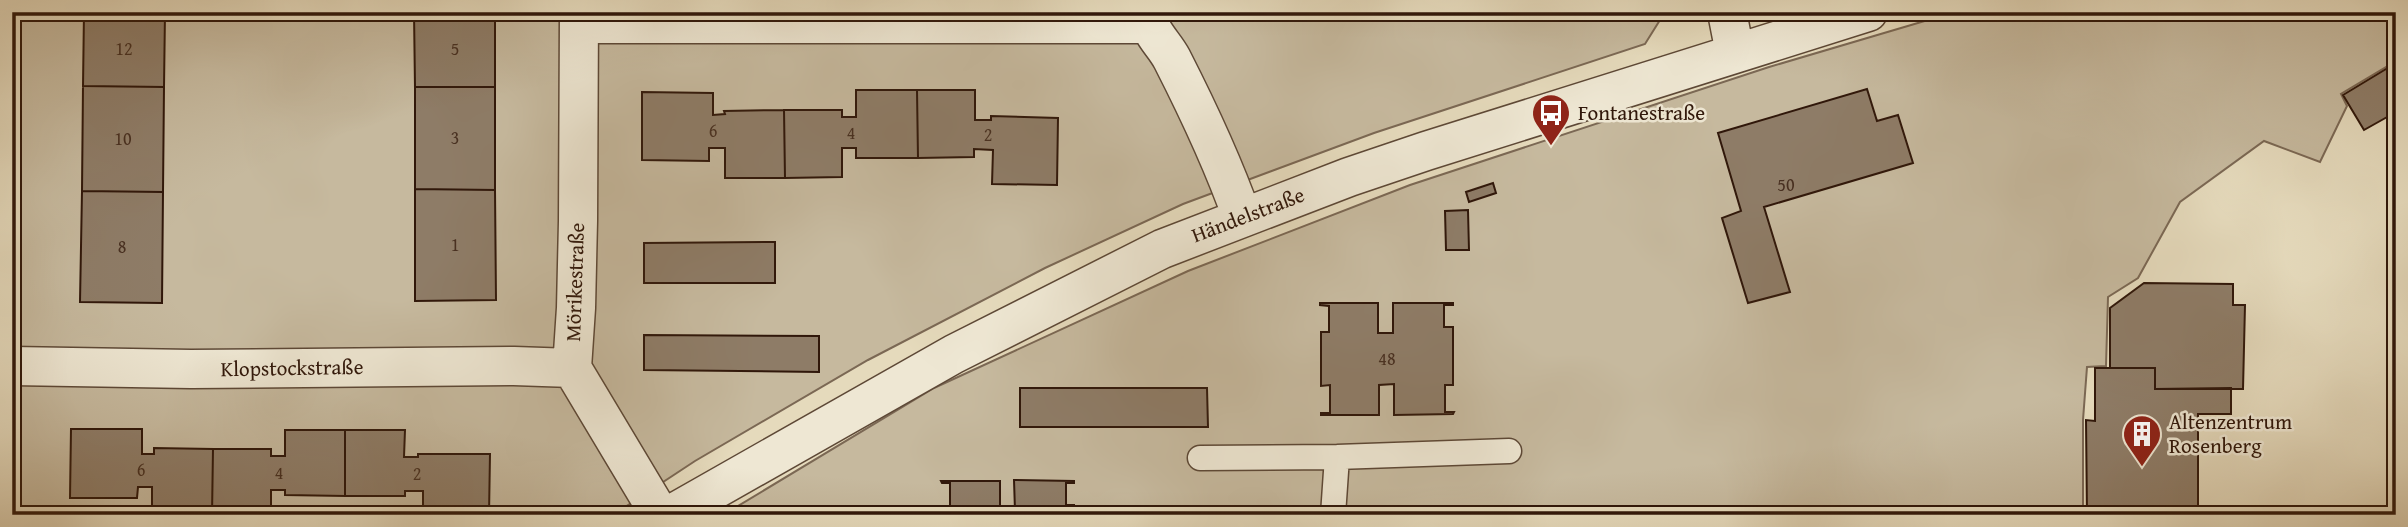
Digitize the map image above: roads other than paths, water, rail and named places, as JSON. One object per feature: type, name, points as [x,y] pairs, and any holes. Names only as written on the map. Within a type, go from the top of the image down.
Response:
[{"type":"street","points":[[1727,12],[1735,52]]},
{"type":"street","name":"Händelstraße","points":[[670,515],[954,354],[1162,249],[1413,155],[1868,12]]},
{"type":"street","name":"Mörikestraße","points":[[660,515],[572,368],[576,308],[579,18],[1148,18]]},
{"type":"street","points":[[1148,18],[1170,56],[1225,169],[1242,217]]},
{"type":"street","name":"Klopstockstraße","points":[[12,366],[191,369],[500,366],[572,368]]},
{"type":"lane","points":[[1200,458],[1337,457],[1509,451]]},
{"type":"lane","points":[[1333,515],[1337,457]]},
{"type":"place","name":"Fontanestraße","points":[[1551,147]]},
{"type":"place","name":"Altenzentrum Rosenberg","points":[[2142,468]]}]
